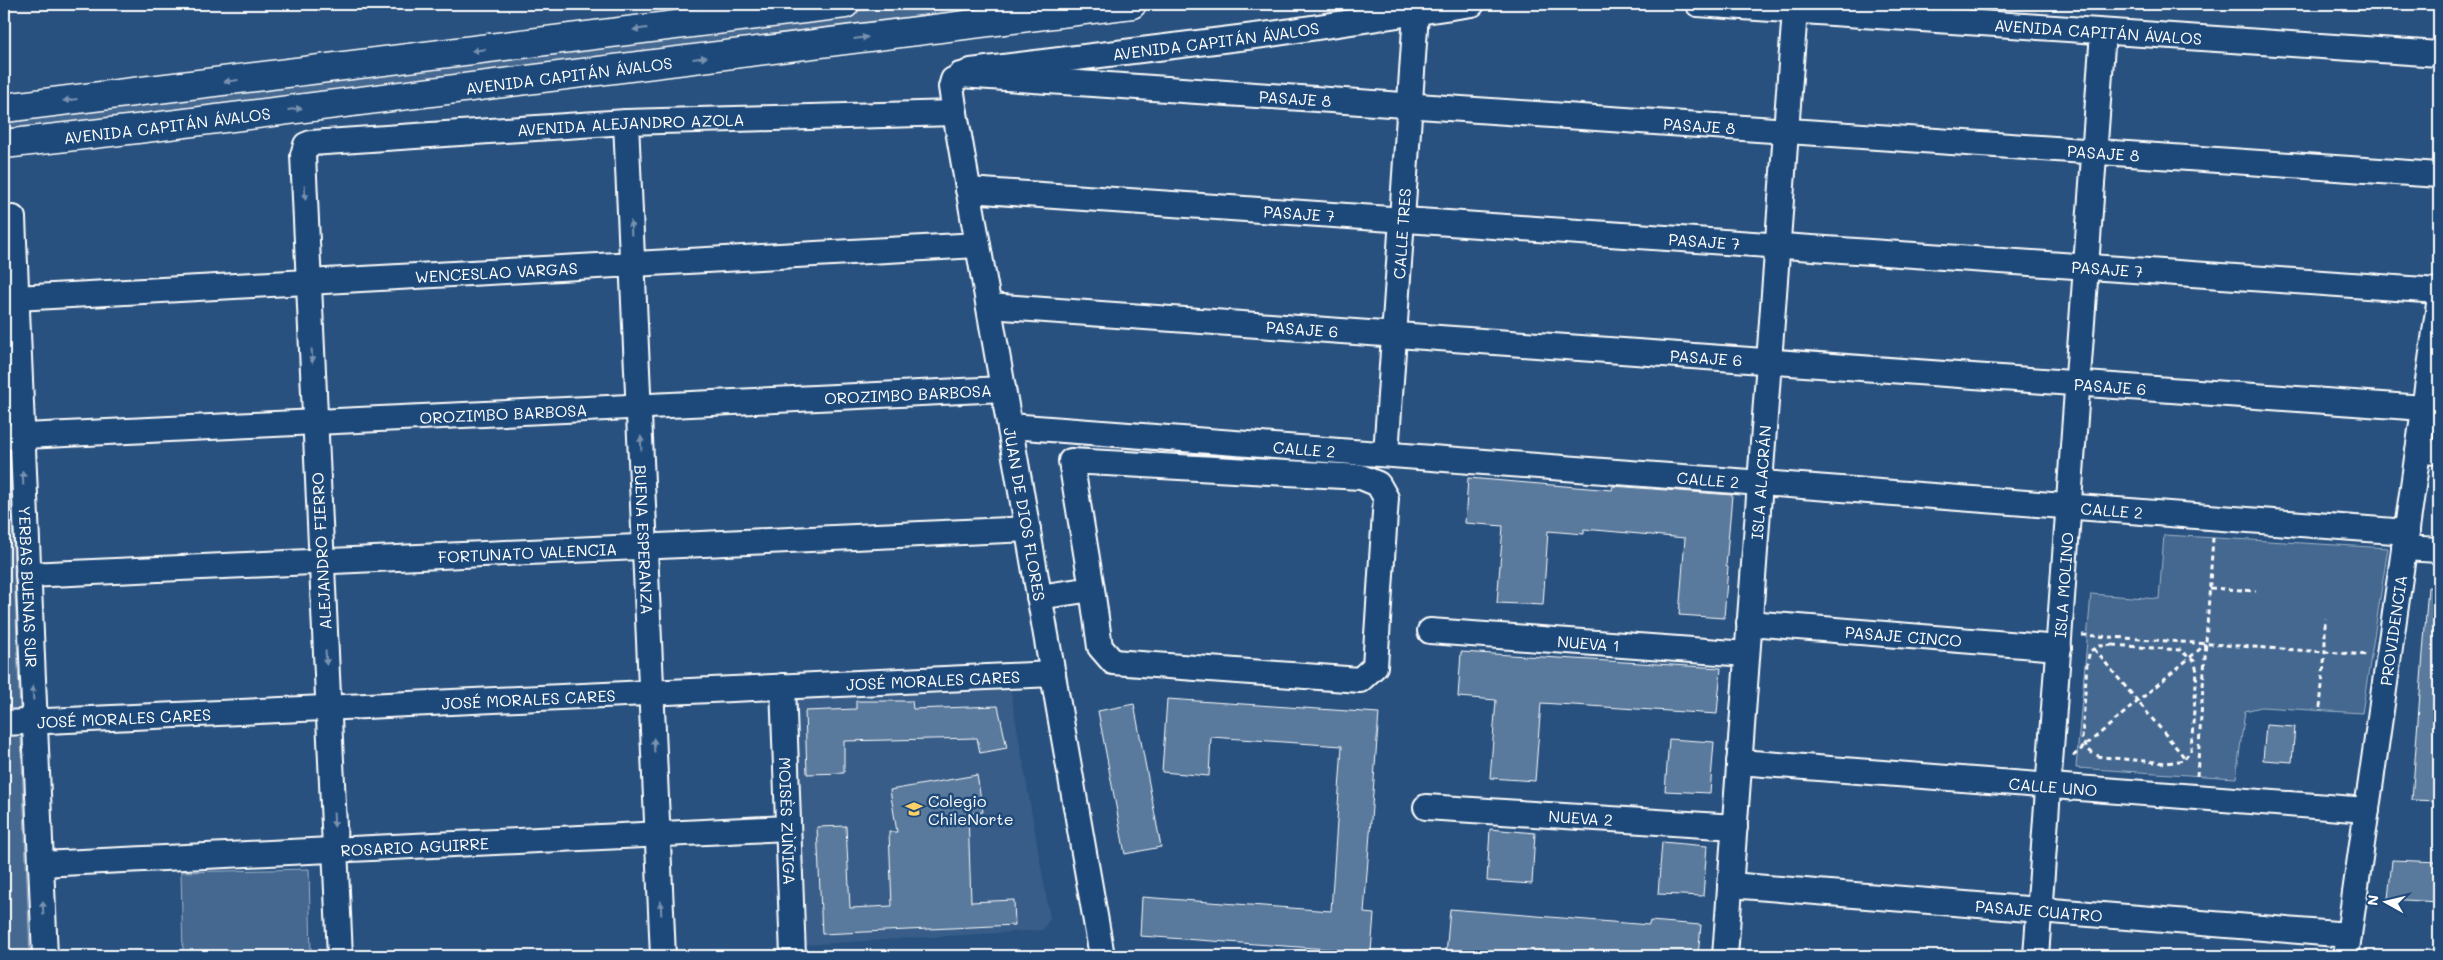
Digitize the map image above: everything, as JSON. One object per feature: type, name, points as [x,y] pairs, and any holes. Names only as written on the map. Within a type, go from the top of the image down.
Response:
[{"type":"highway","points":[[4,108],[845,4]]},
{"type":"highway","name":"AVENIDA CAPITÁN ÁVALOS","points":[[4,144],[1132,4]]},
{"type":"street","name":"AVENIDA CAPITÁN ÁVALOS","points":[[960,75],[971,71],[1271,34],[1472,4]]},
{"type":"street","name":"AVENIDA CAPITÁN ÁVALOS","points":[[1698,4],[2439,54]]},
{"type":"street","name":"ISLA ALACRÁN","points":[[1725,956],[1795,10]]},
{"type":"street","name":"CALLE TRES","points":[[1386,454],[1416,12]]},
{"type":"street","name":"ISLA MOLINO","points":[[2036,956],[2103,32]]},
{"type":"street","name":"PASAJE 8","points":[[960,75],[2439,175]]},
{"type":"street","name":"JUAN DE DIOS FLORES","points":[[960,75],[953,80],[951,88],[955,113],[1102,956]]},
{"type":"street","name":"AVENIDA ALEJANDRO AZOLA","points":[[306,145],[311,143],[626,122],[955,113]]},
{"type":"street","name":"BUENA ESPERANZA","points":[[626,122],[663,956]]},
{"type":"street","name":"ALEJANDRO FIERRO","points":[[306,145],[303,155],[340,956]]},
{"type":"street","name":"PASAJE 7","points":[[968,190],[2439,291]]},
{"type":"street","name":"YERBAS BUENAS SUR","points":[[12,218],[16,298],[13,437],[28,575],[45,956]]},
{"type":"street","name":"WENCESLAO VARGAS","points":[[16,298],[978,245]]},
{"type":"street","name":"PROVIDENCIA","points":[[2347,946],[2405,540],[2429,451],[2424,408],[2435,362],[2439,304]]},
{"type":"street","name":"PASAJE 6","points":[[988,306],[2424,408]]},
{"type":"street","name":"OROZIMBO BARBOSA","points":[[13,437],[1003,389]]},
{"type":"street","name":"CALLE 2","points":[[1010,426],[2215,518],[2405,540],[2439,550]]},
{"type":"street","points":[[1071,461],[1361,477],[1378,484],[1386,498],[1375,666],[1360,680],[1113,662],[1100,647],[1092,589],[1071,461]]},
{"type":"street","name":"FORTUNATO VALENCIA","points":[[28,575],[1028,529]]},
{"type":"street","points":[[1039,596],[1092,589]]},
{"type":"street","name":"PASAJE CINCO","points":[[1750,623],[2058,648]]},
{"type":"street","name":"NUEVA 1","points":[[1430,631],[1747,654]]},
{"type":"street","name":"JOSÉ MORALES CARES","points":[[4,722],[1053,674]]},
{"type":"street","name":"MOISÈS ZÙÑIGA","points":[[783,686],[793,956]]},
{"type":"street","name":"CALLE UNO","points":[[1739,762],[2367,810]]},
{"type":"street","name":"NUEVA 2","points":[[1426,807],[1735,827]]},
{"type":"street","name":"ROSARIO AGUIRRE","points":[[41,864],[788,828]]},
{"type":"street","name":"PASAJE CUATRO","points":[[1730,885],[2040,910],[2347,946]]},
{"type":"path","points":[[2196,797],[2215,518]]},
{"type":"path","points":[[2210,588],[2256,590]]},
{"type":"path","points":[[2320,708],[2325,652],[2325,618]]},
{"type":"path","points":[[2082,635],[2389,656]]},
{"type":"path","points":[[2073,756],[2206,644]]},
{"type":"path","points":[[2112,645],[2180,650],[2190,657],[2197,671],[2191,750],[2185,758],[2177,763],[2167,763],[2102,757],[2096,755],[2085,746],[2082,738],[2087,663],[2090,651],[2094,649],[2112,645]]},
{"type":"path","points":[[2094,649],[2185,758]]},
{"type":"shaded area","points":[[915,4],[1069,4],[4,136],[4,116]]},
{"type":"shaded area","points":[[4,324],[30,956],[4,956]]},
{"type":"shaded area","points":[[2164,535],[2388,548],[2362,713],[2261,707],[2245,711],[2236,778],[2076,768],[2091,594],[2159,599]]},
{"type":"shaded area","name":"Colegio ChileNorte","points":[[1009,682],[1050,918],[1043,930],[803,945],[791,700],[803,689]]},
{"type":"shaded area","points":[[309,869],[311,956],[183,956],[181,872]]},
{"type":"building","points":[[1468,478],[1612,490],[1613,486],[1732,495],[1724,618],[1679,615],[1685,538],[1584,529],[1584,534],[1548,531],[1543,605],[1497,603],[1503,526],[1465,523]]},
{"type":"building","points":[[2428,587],[2439,588],[2439,801],[2412,800]]},
{"type":"building","points":[[1461,652],[1721,668],[1717,714],[1541,703],[1535,781],[1490,778],[1496,700],[1458,697]]},
{"type":"building","points":[[1167,699],[1379,713],[1364,913],[1374,914],[1371,952],[1140,936],[1142,897],[1331,911],[1342,746],[1211,737],[1209,776],[1162,772]]},
{"type":"building","points":[[856,701],[912,701],[913,709],[998,706],[1007,748],[980,753],[977,738],[844,741],[844,773],[807,774],[805,711],[856,709]]},
{"type":"building","points":[[1134,704],[1161,847],[1125,854],[1098,711]]},
{"type":"building","points":[[2266,725],[2295,727],[2292,762],[2263,760]]},
{"type":"building","points":[[1669,739],[1714,742],[1710,793],[1665,791]]},
{"type":"building","points":[[977,775],[983,812],[968,814],[971,902],[1014,900],[1015,925],[822,934],[817,827],[846,826],[850,908],[892,906],[889,832],[897,832],[890,790]]},
{"type":"building","points":[[1490,829],[1535,833],[1532,884],[1487,881]]},
{"type":"building","points":[[1662,842],[1707,846],[1703,896],[1658,894]]},
{"type":"building","points":[[2392,860],[2439,862],[2439,902],[2388,899]]},
{"type":"building","points":[[1450,909],[1649,925],[1650,921],[1701,925],[1698,956],[1446,955]]},
{"type":"place","name":"Colegio ChileNorte","points":[[914,809]]}]
